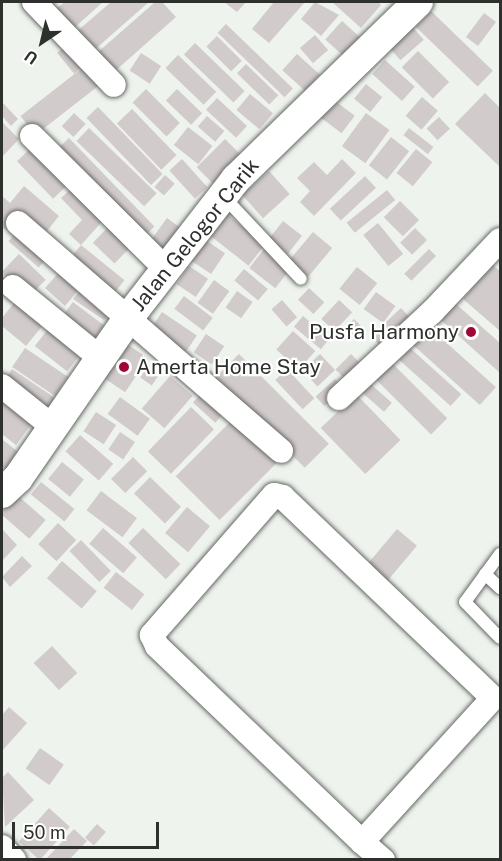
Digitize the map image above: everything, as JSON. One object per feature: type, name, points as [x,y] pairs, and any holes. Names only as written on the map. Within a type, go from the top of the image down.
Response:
[{"type":"street","points":[[34,2],[114,85]]},
{"type":"street","name":"Jalan Gelogor Carik","points":[[2,493],[18,478],[99,357],[223,196],[418,2]]},
{"type":"street","points":[[32,136],[166,269]]},
{"type":"street","points":[[18,223],[281,450]]},
{"type":"street","points":[[339,398],[432,312],[501,240]]},
{"type":"street","points":[[13,287],[99,357]]},
{"type":"street","points":[[2,386],[52,426]]},
{"type":"street","points":[[362,842],[497,695],[284,497],[274,495],[264,502],[152,635],[157,646],[362,842],[383,860]]},
{"type":"street","points":[[2,847],[14,860]]},
{"type":"lane","points":[[223,196],[301,279]]},
{"type":"lane","points":[[501,554],[465,602],[501,638]]},
{"type":"lane","points":[[485,574],[501,588]]},
{"type":"building","points":[[65,2],[103,2],[73,29],[56,9]]},
{"type":"building","points":[[111,2],[149,2],[92,52],[75,33]]},
{"type":"building","points":[[155,2],[162,2],[176,17],[114,72],[97,53]]},
{"type":"building","points":[[224,2],[246,2],[237,12]]},
{"type":"building","points":[[274,2],[305,2],[269,43],[252,29]]},
{"type":"building","points":[[315,2],[339,15],[321,36],[301,19]]},
{"type":"building","points":[[332,2],[378,2],[381,5],[361,28]]},
{"type":"building","points":[[431,11],[493,71],[478,87],[416,27]]},
{"type":"building","points":[[484,13],[496,22],[478,46],[466,37]]},
{"type":"building","points":[[342,21],[362,39],[345,58],[325,40]]},
{"type":"building","points":[[226,24],[293,89],[285,97],[218,33]]},
{"type":"building","points":[[410,24],[424,40],[400,60],[387,44]]},
{"type":"building","points":[[315,35],[328,50],[313,63],[300,48]]},
{"type":"building","points":[[217,36],[242,61],[231,71],[206,47]]},
{"type":"building","points":[[195,43],[245,91],[234,102],[184,55]]},
{"type":"building","points":[[68,44],[85,65],[74,74],[57,53]]},
{"type":"building","points":[[418,51],[449,82],[433,98],[402,67]]},
{"type":"building","points":[[141,53],[161,66],[150,84],[130,71]]},
{"type":"building","points":[[297,54],[320,75],[305,91],[282,70]]},
{"type":"building","points":[[178,55],[216,92],[204,105],[165,68]]},
{"type":"building","points":[[385,60],[415,87],[402,101],[372,74]]},
{"type":"building","points":[[246,64],[278,95],[269,105],[237,73]]},
{"type":"building","points":[[86,65],[101,84],[35,135],[21,116]]},
{"type":"building","points":[[366,84],[382,97],[370,112],[354,99]]},
{"type":"building","points":[[146,89],[180,123],[167,136],[133,102]]},
{"type":"building","points":[[177,89],[202,113],[191,125],[166,101]]},
{"type":"building","points":[[485,93],[500,108],[500,167],[455,124]]},
{"type":"building","points":[[250,94],[273,113],[259,129],[237,110]]},
{"type":"building","points":[[330,97],[355,116],[342,133],[317,115]]},
{"type":"building","points":[[422,97],[438,111],[421,130],[406,116]]},
{"type":"building","points":[[217,98],[247,126],[236,138],[206,110]]},
{"type":"building","points":[[2,102],[18,119],[11,126],[2,116]]},
{"type":"building","points":[[98,107],[163,174],[151,185],[86,118]]},
{"type":"building","points":[[132,109],[176,155],[161,170],[117,124]]},
{"type":"building","points":[[74,113],[86,124],[73,137],[62,126]]},
{"type":"building","points":[[366,113],[389,130],[365,163],[342,146]]},
{"type":"building","points":[[207,116],[224,131],[215,142],[198,127]]},
{"type":"building","points":[[439,117],[450,129],[437,140],[427,129]]},
{"type":"building","points":[[2,122],[19,139],[2,157]]},
{"type":"building","points":[[188,127],[212,146],[198,164],[174,145]]},
{"type":"building","points":[[89,128],[157,193],[144,206],[76,141]]},
{"type":"building","points":[[409,128],[433,147],[428,154],[403,135]]},
{"type":"building","points":[[391,137],[409,151],[387,180],[369,165]]},
{"type":"building","points":[[69,138],[154,226],[141,239],[56,151]]},
{"type":"building","points":[[225,139],[242,156],[214,184],[197,167]]},
{"type":"building","points":[[35,144],[71,181],[53,199],[17,161]]},
{"type":"building","points":[[416,149],[432,162],[413,186],[396,173]]},
{"type":"building","points":[[182,159],[207,187],[195,199],[169,170]]},
{"type":"building","points":[[342,159],[356,173],[314,216],[300,202],[310,191],[297,178],[314,162],[327,175]]},
{"type":"building","points":[[269,171],[290,194],[263,218],[242,195]]},
{"type":"building","points":[[165,175],[175,184],[164,196],[154,187]]},
{"type":"building","points":[[365,176],[376,188],[341,220],[330,209]]},
{"type":"building","points":[[24,186],[59,216],[42,237],[17,216],[6,230],[2,227],[2,196],[10,203]]},
{"type":"building","points":[[74,186],[107,216],[81,245],[69,234],[82,220],[61,198]]},
{"type":"building","points":[[387,190],[395,200],[355,233],[347,223]]},
{"type":"building","points":[[400,201],[419,220],[403,236],[384,217]]},
{"type":"building","points":[[225,213],[265,244],[249,266],[208,234]]},
{"type":"building","points":[[167,218],[185,231],[168,254],[150,241]]},
{"type":"building","points":[[283,221],[302,236],[288,254],[269,239]]},
{"type":"building","points":[[378,223],[403,254],[388,266],[363,235]]},
{"type":"building","points":[[111,224],[133,245],[115,264],[93,243]]},
{"type":"building","points":[[21,227],[51,253],[39,268],[9,241]]},
{"type":"building","points":[[415,228],[427,240],[412,255],[400,243]]},
{"type":"building","points":[[313,232],[332,248],[308,277],[289,261]]},
{"type":"building","points":[[201,237],[225,253],[211,274],[187,258]]},
{"type":"building","points":[[81,245],[125,280],[110,298],[67,263]]},
{"type":"building","points":[[264,249],[290,269],[275,288],[249,268]]},
{"type":"building","points":[[429,249],[436,256],[411,281],[404,274]]},
{"type":"building","points":[[19,254],[46,280],[28,298],[2,272]]},
{"type":"building","points":[[492,265],[500,271],[500,331],[463,299]]},
{"type":"building","points":[[189,266],[208,279],[196,297],[177,284]]},
{"type":"building","points":[[357,267],[377,283],[360,305],[339,289]]},
{"type":"building","points":[[63,268],[114,306],[104,320],[73,299],[83,285],[65,306],[45,288]]},
{"type":"building","points":[[244,269],[268,289],[258,300],[234,280]]},
{"type":"building","points":[[214,280],[229,291],[213,314],[198,303]]},
{"type":"building","points":[[309,288],[324,302],[313,314],[298,300]]},
{"type":"building","points":[[237,291],[253,302],[241,318],[226,307]]},
{"type":"building","points":[[376,292],[395,306],[383,323],[364,309]]},
{"type":"building","points":[[184,296],[213,318],[203,330],[174,309]]},
{"type":"building","points":[[18,298],[47,320],[26,346],[2,326],[2,318]]},
{"type":"building","points":[[282,300],[297,317],[287,327],[271,309]]},
{"type":"building","points":[[339,300],[352,312],[334,331],[321,319]]},
{"type":"building","points":[[73,302],[104,325],[88,347],[57,324]]},
{"type":"building","name":"Pusfa Harmony","points":[[456,304],[500,343],[500,373],[441,320]]},
{"type":"building","points":[[401,308],[412,320],[382,348],[371,336]]},
{"type":"building","points":[[162,312],[197,335],[183,355],[149,332]]},
{"type":"building","points":[[303,316],[330,338],[321,349],[294,327]]},
{"type":"building","points":[[354,319],[361,326],[346,341],[339,334]]},
{"type":"building","points":[[52,324],[84,349],[67,371],[35,346]]},
{"type":"building","points":[[429,327],[496,387],[480,405],[413,345]]},
{"type":"building","points":[[293,331],[315,351],[299,370],[276,350]]},
{"type":"building","points":[[206,334],[224,346],[212,365],[194,352]]},
{"type":"building","name":"Amerta Home Stay","points":[[124,342],[148,358],[125,392],[101,376]]},
{"type":"building","points":[[25,348],[68,377],[55,396],[12,367]]},
{"type":"building","points":[[410,348],[461,394],[451,406],[399,360]]},
{"type":"building","points":[[239,354],[329,444],[305,468],[215,378]]},
{"type":"building","points":[[320,354],[335,370],[317,386],[302,370]]},
{"type":"building","points":[[351,354],[363,366],[347,382],[335,370]]},
{"type":"building","points":[[390,361],[447,418],[431,435],[374,377]]},
{"type":"building","points":[[148,366],[160,374],[152,385],[140,378]]},
{"type":"building","points":[[12,369],[55,398],[46,412],[2,383]]},
{"type":"building","points":[[287,369],[314,398],[303,409],[275,380]]},
{"type":"building","points":[[170,376],[193,396],[164,428],[142,408]]},
{"type":"building","points":[[335,379],[344,389],[324,406],[316,396]]},
{"type":"building","points":[[367,381],[392,403],[384,412],[359,390]]},
{"type":"building","points":[[207,387],[229,407],[215,423],[193,403]]},
{"type":"building","points":[[356,394],[400,440],[365,474],[321,428]]},
{"type":"building","points":[[120,397],[150,419],[138,436],[108,414]]},
{"type":"building","points":[[2,400],[33,422],[16,445],[2,434]]},
{"type":"building","points":[[191,407],[214,429],[171,474],[148,452]]},
{"type":"building","points":[[96,412],[116,425],[104,444],[83,431]]},
{"type":"building","points":[[238,414],[282,458],[220,520],[176,476]]},
{"type":"building","points":[[120,432],[135,442],[123,459],[108,449]]},
{"type":"building","points":[[80,435],[113,464],[99,480],[66,452]]},
{"type":"building","points":[[3,440],[22,455],[9,472],[2,466]]},
{"type":"building","points":[[133,457],[147,471],[125,493],[111,479]]},
{"type":"building","points":[[62,462],[84,480],[70,497],[48,479]]},
{"type":"building","points":[[150,477],[181,507],[165,523],[134,494]]},
{"type":"building","points":[[41,482],[74,509],[64,521],[31,494]]},
{"type":"building","points":[[101,491],[137,518],[122,537],[87,510]]},
{"type":"building","points":[[17,495],[46,520],[29,539],[2,515]]},
{"type":"building","points":[[187,507],[210,526],[188,552],[165,533]]},
{"type":"building","points":[[58,523],[76,540],[57,561],[38,544]]},
{"type":"building","points":[[103,528],[137,558],[123,573],[89,544]]},
{"type":"building","points":[[143,528],[180,564],[166,579],[128,543]]},
{"type":"building","points":[[2,529],[17,545],[2,561]]},
{"type":"building","points":[[397,529],[417,546],[384,585],[364,568]]},
{"type":"building","points":[[81,540],[111,571],[99,582],[69,551]]},
{"type":"building","points":[[22,556],[32,566],[10,587],[2,577]]},
{"type":"building","points":[[62,561],[97,591],[82,609],[47,578]]},
{"type":"building","points":[[116,572],[144,594],[132,610],[104,588]]},
{"type":"building","points":[[52,646],[77,673],[59,690],[34,663]]},
{"type":"building","points":[[9,707],[27,723],[2,751],[2,715]]},
{"type":"building","points":[[40,748],[64,765],[49,785],[26,768]]},
{"type":"building","points":[[8,772],[34,800],[5,827],[2,778]]},
{"type":"building","points":[[49,808],[70,827],[40,860],[19,841]]},
{"type":"building","points":[[97,824],[106,832],[94,845],[85,837]]},
{"type":"building","points":[[74,829],[87,841],[69,860],[45,860]]},
{"type":"place","name":"Pusfa Harmony","points":[[471,332]]},
{"type":"place","name":"Amerta Home Stay","points":[[124,367]]}]
